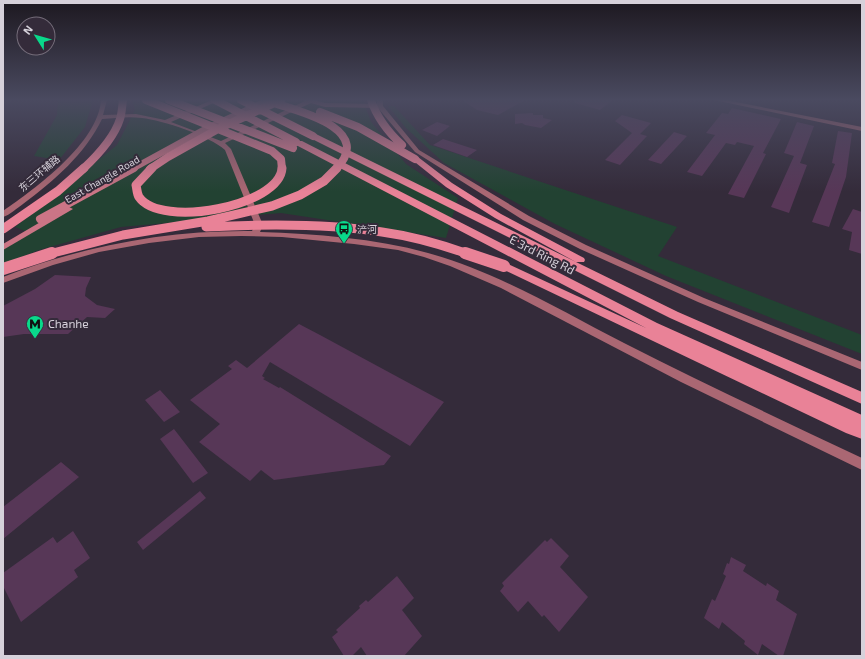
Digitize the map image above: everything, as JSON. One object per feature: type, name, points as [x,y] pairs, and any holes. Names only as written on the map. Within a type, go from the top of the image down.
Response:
[{"type":"highway","points":[[3,229],[63,187],[90,164],[104,148],[114,131]]},
{"type":"highway","points":[[215,131],[162,160],[145,173],[136,185],[138,196],[148,204],[167,210],[187,212],[230,207],[263,192],[276,181],[282,170],[281,159],[272,151],[222,131]]},
{"type":"highway","points":[[254,131],[296,146]]},
{"type":"highway","name":"E 3rd Ring Rd","points":[[269,131],[296,146],[470,232],[653,326],[862,422]]},
{"type":"highway","name":"E 3rd Ring Rd","points":[[303,131],[674,315],[862,398]]},
{"type":"highway","points":[[3,269],[61,250],[123,235],[266,208],[292,198],[314,188],[329,178],[344,159],[347,146],[344,138],[339,131]]},
{"type":"highway","points":[[365,131],[415,159]]},
{"type":"highway","points":[[387,131],[415,159],[449,185],[498,216],[623,283],[674,315]]},
{"type":"highway","points":[[123,235],[190,228],[242,225],[349,228],[389,232],[442,244],[504,266],[844,426],[862,433]]},
{"type":"main road","name":"东三环辅路","points":[[3,215],[36,191],[69,161],[92,131]]},
{"type":"main road","points":[[188,131],[221,143],[228,149],[259,225],[254,234]]},
{"type":"main road","name":"East Changle Road","points":[[3,240],[202,131]]},
{"type":"main road","name":"East Changle Road","points":[[3,247],[183,144],[211,131]]},
{"type":"main road","points":[[221,143],[246,131]]},
{"type":"main road","points":[[401,131],[417,151],[526,218],[583,248],[701,300],[862,366]]},
{"type":"main road","points":[[3,280],[34,267],[103,249],[138,242],[200,235],[254,234],[336,239],[381,244],[427,255],[479,274],[663,367],[862,464]]},
{"type":"green space","points":[[48,131],[82,131],[59,160],[34,156]]},
{"type":"green space","points":[[124,131],[378,131],[406,164],[458,198],[446,238],[281,213],[121,227],[39,250],[3,264],[3,249],[30,233],[15,227],[117,145]]},
{"type":"green space","points":[[409,131],[417,131],[430,145],[677,227],[658,256],[862,335],[862,354],[666,276],[555,224],[444,163]]},
{"type":"building","points":[[424,131],[444,131],[437,136]]},
{"type":"building","points":[[629,131],[643,131],[640,134],[647,136],[620,165],[605,160],[632,133]]},
{"type":"building","points":[[708,131],[775,131],[763,153],[766,154],[744,198],[728,194],[754,146],[737,142],[735,145],[726,143],[702,176],[687,172],[715,135],[706,133]]},
{"type":"building","points":[[793,131],[812,131],[800,163],[807,165],[789,213],[771,207],[794,156],[784,153]]},
{"type":"building","points":[[838,131],[852,133],[846,177],[829,227],[812,222],[835,164],[832,163]]},
{"type":"building","points":[[674,132],[687,136],[661,164],[648,160]]},
{"type":"building","points":[[443,139],[477,150],[467,157],[433,145]]},
{"type":"building","points":[[853,209],[862,212],[862,254],[849,250],[852,232],[842,229]]},
{"type":"building","points":[[55,275],[91,277],[86,288],[85,296],[97,305],[115,309],[105,318],[87,317],[68,334],[24,334],[3,337],[3,306],[35,289]]},
{"type":"building","points":[[299,324],[444,402],[410,446],[270,362],[262,376],[265,378],[263,379],[279,388],[280,387],[391,456],[384,465],[274,480],[261,470],[250,481],[199,442],[220,424],[190,400],[232,369],[228,366],[236,360],[247,368]]},
{"type":"building","points":[[160,390],[180,412],[164,422],[145,400]]},
{"type":"building","points":[[174,429],[208,473],[193,483],[160,439]]},
{"type":"building","points":[[61,462],[79,477],[3,539],[3,507]]},
{"type":"building","points":[[200,491],[206,498],[143,550],[137,542]]},
{"type":"building","points":[[73,531],[90,558],[74,570],[78,577],[21,622],[3,586],[3,573],[53,537],[57,543]]},
{"type":"building","points":[[551,538],[569,556],[560,567],[588,597],[559,632],[544,615],[542,617],[528,601],[518,612],[500,591],[504,586],[502,583],[545,540],[547,542]]},
{"type":"building","points":[[731,557],[746,565],[743,571],[766,586],[767,583],[779,591],[776,600],[797,614],[783,656],[779,656],[762,644],[758,655],[744,644],[745,641],[722,622],[719,629],[704,618],[712,599],[715,601],[726,576],[723,574]]},
{"type":"building","points":[[397,576],[414,598],[402,610],[422,636],[404,656],[367,656],[361,647],[352,656],[344,656],[332,637],[338,632],[336,630],[360,608],[359,606],[366,600],[368,602]]},
{"type":"place","name":"浐河","points":[[344,244]]},
{"type":"place","name":"Chanhe","points":[[35,339]]}]
